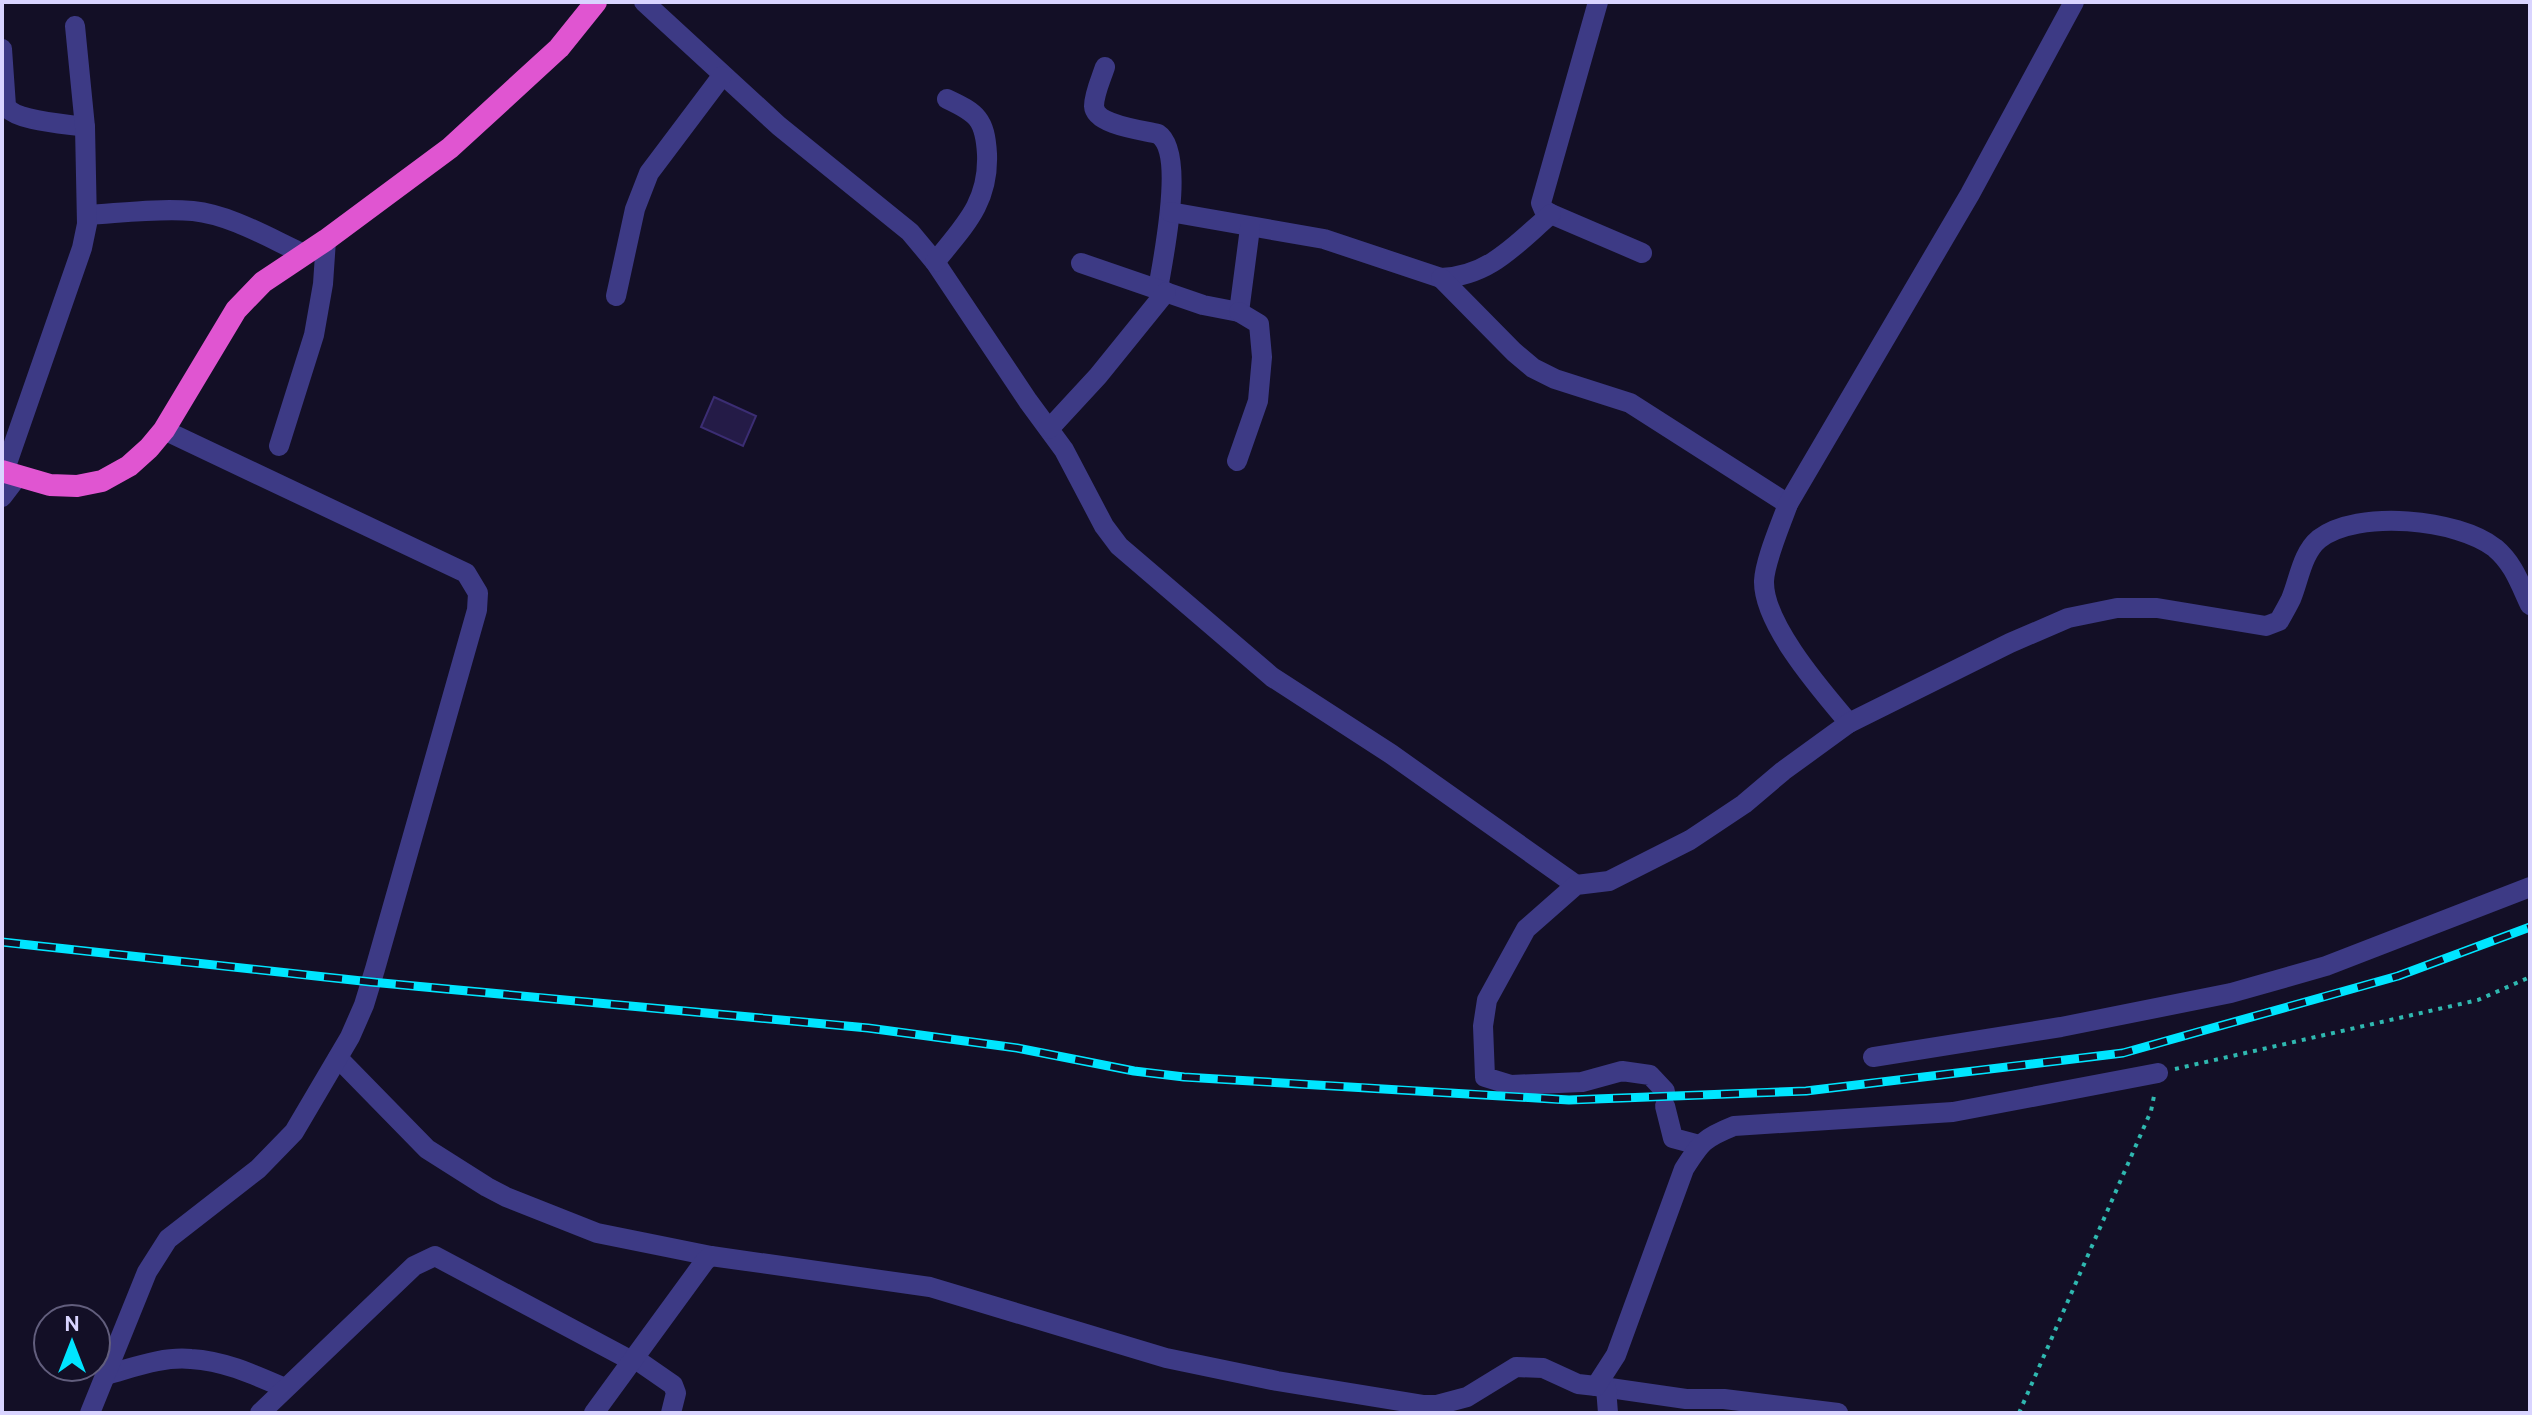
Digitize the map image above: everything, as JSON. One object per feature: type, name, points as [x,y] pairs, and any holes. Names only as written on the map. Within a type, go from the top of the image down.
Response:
[{"type":"highway","points":[[8,473],[50,485],[77,486],[102,481],[129,466],[164,430],[236,310],[263,282],[326,240],[450,148],[559,48],[596,2]]},
{"type":"street","points":[[644,2],[779,126],[910,232],[935,262],[1064,450],[1104,526],[1119,546],[1272,677],[1391,754],[1576,885]]},
{"type":"street","points":[[1598,2],[1541,203],[1544,210],[1551,214],[1642,253]]},
{"type":"street","points":[[1849,723],[1809,677],[1789,645],[1768,603],[1764,580],[1788,504],[1970,194],[2074,2]]},
{"type":"street","points":[[2,497],[82,248],[87,215],[85,127],[75,26]]},
{"type":"street","points":[[2,49],[9,112],[85,127]]},
{"type":"street","points":[[1049,429],[1098,376],[1162,291],[1172,178],[1169,145],[1158,134],[1108,122],[1095,111],[1094,104],[1105,67]]},
{"type":"street","points":[[616,296],[635,209],[649,173],[722,76]]},
{"type":"street","points":[[935,262],[982,197],[988,170],[986,137],[980,120],[971,110],[947,99]]},
{"type":"street","points":[[87,215],[195,211],[227,220],[304,254]]},
{"type":"street","points":[[1170,212],[1324,239],[1441,278],[1461,277],[1491,265],[1551,214]]},
{"type":"street","points":[[1239,312],[1250,228]]},
{"type":"street","points":[[279,446],[314,335],[323,284],[326,240]]},
{"type":"street","points":[[1081,263],[1203,305],[1239,312],[1259,324],[1262,357],[1258,401],[1237,461]]},
{"type":"street","points":[[1441,278],[1533,368],[1555,379],[1630,403],[1788,504]]},
{"type":"street","points":[[112,1358],[147,1272],[168,1239],[258,1169],[294,1132],[338,1058],[364,1005],[477,610],[478,593],[466,573],[164,430]]},
{"type":"street","points":[[1699,1145],[1673,1138],[1665,1099],[1650,1075],[1622,1071],[1582,1082],[1511,1085],[1485,1077],[1483,1026],[1487,1000],[1526,929],[1576,885],[1609,881],[1690,840],[1744,804],[1849,723],[2010,643],[2068,618],[2117,608],[2157,608],[2266,626],[2279,621],[2306,557],[2317,540],[2346,527],[2379,521],[2430,522],[2469,533],[2495,549],[2517,572],[2530,605]]},
{"type":"street","points":[[1873,1057],[2061,1027],[2231,993],[2326,966],[2530,887]]},
{"type":"street","points":[[338,1058],[427,1149],[496,1192],[597,1233],[711,1256],[930,1287],[1166,1358],[1277,1381],[1424,1405],[1467,1397],[1516,1367],[1543,1368],[1578,1384],[1686,1399],[1724,1399],[1838,1413]]},
{"type":"street","points":[[1608,1413],[1601,1387],[1616,1355],[1684,1169],[1699,1145],[1710,1136],[1734,1126],[1953,1112],[2158,1073]]},
{"type":"street","points":[[260,1413],[414,1266],[435,1256],[633,1359],[673,1385],[676,1393],[671,1413]]},
{"type":"street","points":[[594,1413],[711,1256]]},
{"type":"street","points":[[112,1373],[189,1358],[231,1365],[285,1388]]},
{"type":"street","points":[[90,1413],[102,1383]]},
{"type":"path","points":[[2019,1413],[2151,1111],[2158,1073],[2478,1000],[2530,977]]},
{"type":"building","points":[[714,397],[756,416],[743,446],[701,427]]},
{"type":"railway","points":[[2,942],[371,982],[868,1028],[1017,1048],[1134,1071],[1184,1077],[1569,1100],[1806,1091],[2123,1053],[2398,976],[2530,927]]}]
